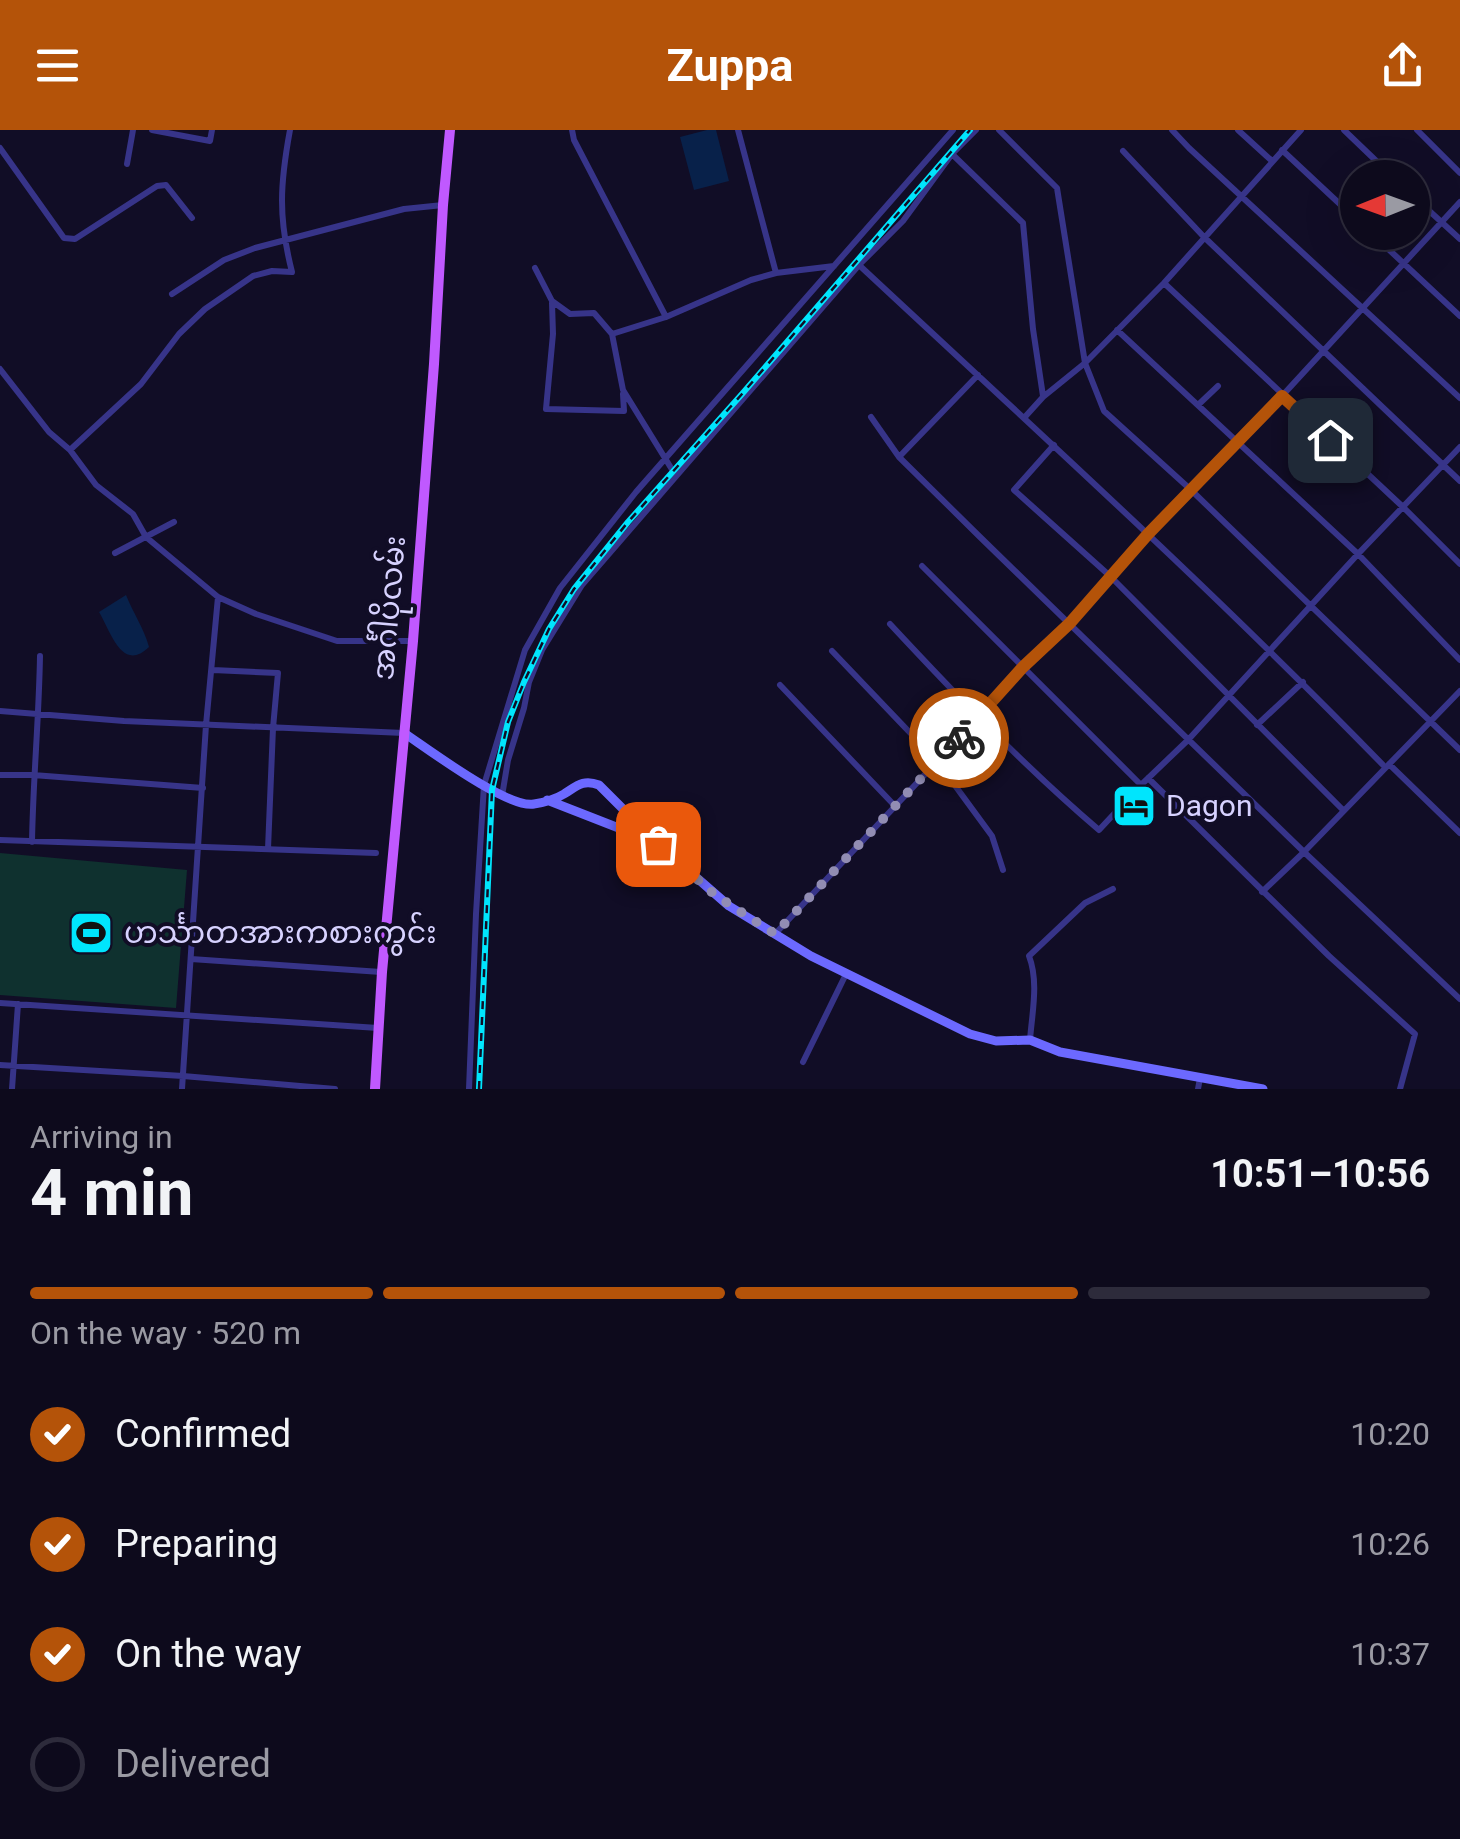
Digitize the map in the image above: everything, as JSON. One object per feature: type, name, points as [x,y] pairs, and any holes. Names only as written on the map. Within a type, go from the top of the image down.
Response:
[{"type":"main road","name":"အင်္ဂါပိုလမ်း","points":[[376,1089],[382,972],[412,642],[450,130]]},
{"type":"main road","points":[[404,733],[502,796],[531,806],[562,796],[578,784],[594,782],[715,895],[846,974],[970,1034],[996,1040],[1030,1040],[1060,1052],[1199,1084],[1263,1089]]},
{"type":"main road","points":[[547,800],[658,844]]},
{"type":"street","points":[[127,164],[133,130]]},
{"type":"street","points":[[152,130],[210,141],[212,130]]},
{"type":"street","points":[[70,450],[141,384],[179,334],[205,309],[252,276],[292,272],[280,199],[290,130]]},
{"type":"street","points":[[572,130],[666,317]]},
{"type":"street","points":[[738,130],[776,273]]},
{"type":"street","points":[[469,1089],[484,785],[525,650],[560,588],[665,458],[953,130]]},
{"type":"street","points":[[502,796],[529,682],[542,650],[582,585],[859,264],[903,220],[952,154],[976,130]]},
{"type":"street","points":[[999,130],[1057,188],[1085,363],[1104,411],[1460,750]]},
{"type":"street","points":[[1172,130],[1460,398]]},
{"type":"street","points":[[1238,130],[1272,161]]},
{"type":"street","points":[[1024,418],[1164,283],[1301,130]]},
{"type":"street","points":[[1344,130],[1375,160]]},
{"type":"street","points":[[1418,130],[1460,173]]},
{"type":"street","points":[[0,148],[64,238],[75,240],[157,186],[166,185],[192,218]]},
{"type":"street","points":[[1123,150],[1204,237],[1460,481]]},
{"type":"street","points":[[1282,150],[1340,204]]},
{"type":"street","points":[[952,154],[1023,223],[1043,397]]},
{"type":"street","points":[[775,934],[1460,202]]},
{"type":"street","points":[[172,294],[224,260],[254,248],[404,209],[443,205]]},
{"type":"street","points":[[1430,212],[1460,239]]},
{"type":"street","points":[[1389,250],[1460,316]]},
{"type":"street","points":[[859,264],[1460,833]]},
{"type":"street","points":[[612,334],[666,317],[751,280],[836,266]]},
{"type":"street","points":[[534,268],[552,302],[546,409],[624,412],[612,334],[594,312],[570,314],[552,302]]},
{"type":"street","points":[[1164,283],[1460,564]]},
{"type":"street","points":[[1116,330],[1358,554],[1460,660]]},
{"type":"street","points":[[0,369],[96,485],[133,514],[146,537],[218,597],[337,641],[412,642]]},
{"type":"street","points":[[899,457],[978,375]]},
{"type":"street","points":[[1198,406],[1218,386]]},
{"type":"street","points":[[623,390],[676,476]]},
{"type":"street","points":[[870,418],[899,457],[1460,1000]]},
{"type":"street","points":[[1054,445],[1014,490],[1110,576],[1343,810]]},
{"type":"street","points":[[890,624],[978,718],[1099,830],[1188,740],[1460,447]]},
{"type":"street","points":[[116,553],[174,522]]},
{"type":"street","points":[[922,566],[1023,667],[1414,1034],[1400,1089]]},
{"type":"street","points":[[182,1089],[218,597]]},
{"type":"street","points":[[832,651],[937,761],[992,836],[1003,870]]},
{"type":"street","points":[[32,842],[40,656]]},
{"type":"street","points":[[213,670],[278,673],[268,848]]},
{"type":"street","points":[[1258,726],[1303,682]]},
{"type":"street","points":[[780,685],[895,806]]},
{"type":"street","points":[[1262,892],[1460,691]]},
{"type":"street","points":[[0,711],[124,721],[404,733]]},
{"type":"street","points":[[0,775],[204,788]]},
{"type":"street","points":[[0,840],[376,853]]},
{"type":"street","points":[[1030,1040],[1034,981],[1028,956],[1086,902],[1114,889]]},
{"type":"street","points":[[190,959],[382,972]]},
{"type":"street","points":[[803,1062],[846,974]]},
{"type":"street","points":[[0,1002],[379,1028]]},
{"type":"street","points":[[12,1089],[18,1004]]},
{"type":"street","points":[[0,1066],[335,1089]]},
{"type":"green space","name":"ဟင်္သာတအားကစားကွင်း","points":[[0,853],[187,870],[176,1008],[0,995]]},
{"type":"water","points":[[716,130],[729,181],[694,190],[680,137]]},
{"type":"water","points":[[126,595],[149,647],[140,654],[124,653],[118,647],[99,612]]},
{"type":"railway","points":[[479,1089],[492,790],[508,722],[549,629],[574,589],[628,522],[970,130]]},
{"type":"way so far","points":[[658,844],[729,906],[775,934],[959,738]]},
{"type":"place","name":"Dagon","points":[[1134,806]]},
{"type":"place","name":"ဟင်္သာတအားကစားကွင်း","points":[[91,933]]},
{"type":"route","points":[[959,738],[1282,396],[1330,440]]}]
